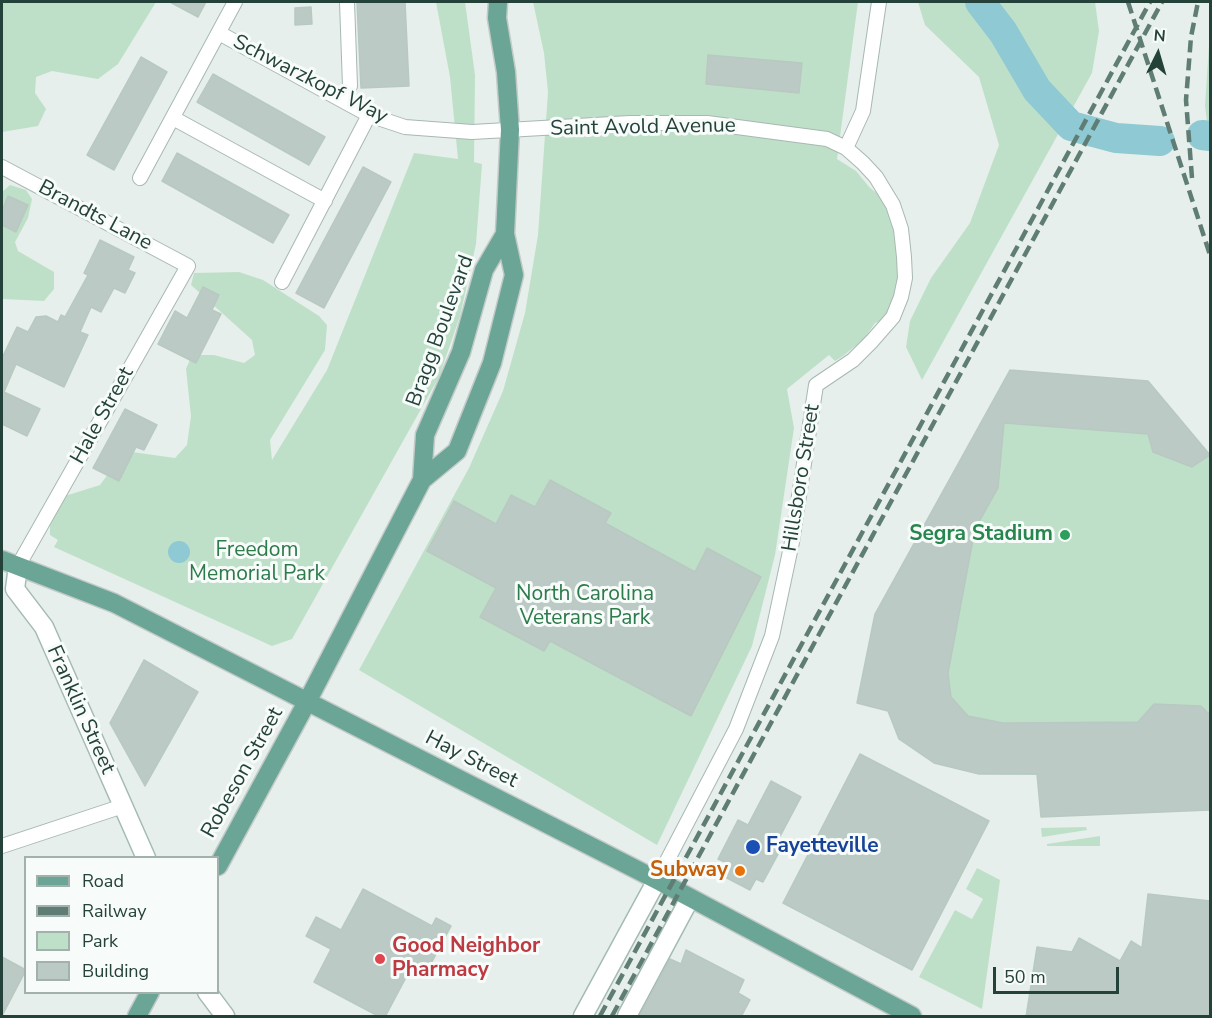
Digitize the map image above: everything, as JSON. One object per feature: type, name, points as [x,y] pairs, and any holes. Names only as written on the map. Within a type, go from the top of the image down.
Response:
[{"type":"main road","name":"Bragg Boulevard","points":[[308,702],[422,480],[457,451],[483,391],[501,334],[514,275],[505,234],[510,130],[498,10],[487,2]]},
{"type":"main road","name":"Bragg Boulevard","points":[[422,480],[425,435],[461,352],[484,270],[505,234]]},
{"type":"main road","name":"Hay Street","points":[[10,563],[114,603],[657,880],[689,900],[912,1017]]},
{"type":"main road","name":"Robeson Street","points":[[219,864],[308,702]]},
{"type":"main road","points":[[137,1017],[149,994]]},
{"type":"street","points":[[140,178],[235,2]]},
{"type":"street","points":[[343,100],[350,86],[347,2]]},
{"type":"street","points":[[846,148],[863,111],[879,2]]},
{"type":"street","name":"Schwarzkopf Way","points":[[219,33],[369,115],[405,127],[425,130],[472,132],[510,130]]},
{"type":"street","points":[[282,282],[369,115]]},
{"type":"street","points":[[173,118],[324,201]]},
{"type":"street","name":"Saint Avold Avenue","points":[[510,130],[630,123],[716,123],[807,135],[846,148]]},
{"type":"street","name":"Hillsboro Street","points":[[657,880],[736,729],[772,636],[792,542],[816,385],[853,360],[873,341],[893,317],[901,297],[905,278],[904,257],[901,229],[893,205],[876,177],[846,148]]},
{"type":"street","name":"Brandts Lane","points":[[2,167],[188,266]]},
{"type":"street","name":"Hale Street","points":[[10,563],[188,266]]},
{"type":"street","name":"Franklin Street","points":[[10,563],[15,589],[44,627],[145,856]]},
{"type":"street","points":[[2,846],[123,806]]},
{"type":"street","points":[[583,1017],[657,880]]},
{"type":"street","points":[[627,1017],[689,900]]},
{"type":"street","points":[[208,994],[225,1017]]},
{"type":"green space","points":[[2,2],[156,2],[118,64],[98,79],[52,71],[36,77],[35,93],[46,109],[38,126],[2,132]]},
{"type":"green space","name":"Freedom Memorial Park","points":[[436,2],[465,2],[475,75],[474,162],[482,164],[476,244],[460,316],[439,377],[292,639],[272,646],[54,547],[58,540],[50,535],[50,526],[65,496],[100,485],[125,451],[175,458],[187,445],[191,416],[186,369],[192,355],[214,355],[244,363],[255,355],[252,340],[191,285],[194,273],[239,272],[263,280],[319,316],[327,325],[325,350],[270,440],[272,460],[327,370],[414,153],[458,159],[450,77]]},
{"type":"green space","name":"North Carolina Veterans Park","points":[[533,2],[858,2],[837,159],[856,171],[870,188],[893,205],[904,257],[893,317],[875,323],[864,339],[843,356],[835,361],[829,355],[787,389],[794,428],[775,555],[752,646],[657,845],[359,670],[469,468],[503,391],[525,313],[538,235],[548,92],[544,53]]},
{"type":"green space","points":[[918,2],[1095,2],[1099,31],[1092,73],[922,380],[906,347],[910,321],[931,278],[970,223],[999,145],[979,77],[925,25]]},
{"type":"green space","points":[[1210,30],[1210,145],[1205,106]]},
{"type":"green space","points":[[10,185],[26,190],[32,199],[28,218],[15,242],[18,251],[54,272],[54,289],[44,301],[2,299],[2,192]]},
{"type":"green space","name":"Segra Stadium","points":[[1010,370],[1148,381],[1210,455],[1210,810],[1041,817],[1037,775],[979,774],[934,763],[899,739],[888,711],[857,703],[875,614]]},
{"type":"green space","points":[[1086,827],[1087,830],[1042,837],[1041,828]]},
{"type":"green space","points":[[1100,836],[1100,846],[1047,846],[1047,844]]},
{"type":"green space","points":[[977,868],[1000,880],[982,1009],[919,977],[955,910],[972,919],[983,899],[966,889]]},
{"type":"water","points":[[179,541],[187,544],[190,552],[187,560],[179,563],[171,560],[168,552],[171,544]]},
{"type":"building","points":[[170,2],[206,2],[198,17]]},
{"type":"building","points":[[357,2],[405,2],[409,86],[361,88]]},
{"type":"building","points":[[311,7],[312,24],[295,25],[295,8]]},
{"type":"building","points":[[708,55],[802,63],[799,93],[706,84]]},
{"type":"building","points":[[141,57],[167,72],[114,170],[87,155]]},
{"type":"building","points":[[213,74],[325,137],[309,165],[197,102]]},
{"type":"building","points":[[177,153],[289,215],[273,243],[162,181]]},
{"type":"building","points":[[363,167],[391,182],[324,308],[296,293]]},
{"type":"building","points":[[8,196],[28,205],[16,232],[2,225],[2,211]]},
{"type":"building","points":[[100,240],[134,257],[128,270],[135,273],[125,293],[114,288],[101,312],[91,307],[80,332],[88,335],[64,387],[16,364],[4,392],[40,409],[27,436],[2,424],[2,358],[17,327],[28,332],[36,317],[46,316],[58,322],[61,315],[65,317],[88,275],[84,273]]},
{"type":"building","points":[[203,287],[219,295],[212,310],[221,314],[196,363],[158,344],[175,311],[187,318]]},
{"type":"building","points":[[1010,370],[1148,381],[1210,455],[1192,467],[1153,452],[1148,434],[1004,423],[998,488],[975,529],[948,673],[951,697],[968,716],[1003,723],[1138,722],[1154,704],[1201,706],[1210,715],[1210,810],[1041,817],[1037,774],[979,774],[934,763],[899,739],[888,711],[857,703],[875,614]]},
{"type":"building","points":[[125,409],[157,425],[144,450],[136,447],[119,481],[93,468]]},
{"type":"building","points":[[550,480],[611,513],[605,523],[695,572],[707,548],[761,577],[691,716],[550,641],[544,651],[480,617],[496,588],[427,551],[454,501],[496,524],[511,495],[535,507]]},
{"type":"building","points":[[144,660],[198,692],[145,786],[110,723]]},
{"type":"building","points":[[860,754],[989,821],[912,970],[783,903]]},
{"type":"building","points":[[771,781],[801,797],[776,844],[782,847],[763,882],[756,879],[750,890],[723,876],[729,864],[718,859],[738,820],[748,825]]},
{"type":"building","name":"Good Neighbor Pharmacy","points":[[363,889],[432,926],[436,918],[451,926],[425,975],[411,968],[385,1017],[380,1017],[314,982],[331,949],[306,936],[316,917],[341,930]]},
{"type":"building","points":[[1148,894],[1210,901],[1210,1017],[1026,1017],[1037,947],[1072,952],[1079,938],[1120,961],[1131,941],[1142,948]]},
{"type":"building","points":[[686,950],[744,980],[738,993],[750,1000],[741,1017],[639,1017],[670,959],[681,964]]},
{"type":"building","points":[[2,957],[24,969],[24,974],[2,1016]]},
{"type":"waterway","points":[[980,2],[1003,32],[1037,90],[1071,126],[1116,138],[1160,141]]},
{"type":"waterway","points":[[1202,135],[1210,136]]},
{"type":"railway","points":[[1128,2],[1210,255]]},
{"type":"railway","points":[[600,1016],[1150,2]]},
{"type":"railway","points":[[612,1016],[1162,2]]},
{"type":"railway","points":[[1192,178],[1186,100],[1191,37],[1198,2]]},
{"type":"place","name":"Segra Stadium","points":[[1065,535]]},
{"type":"place","name":"Fayetteville","points":[[753,847]]},
{"type":"place","name":"Subway","points":[[740,871]]},
{"type":"place","name":"Good Neighbor Pharmacy","points":[[380,959]]}]
